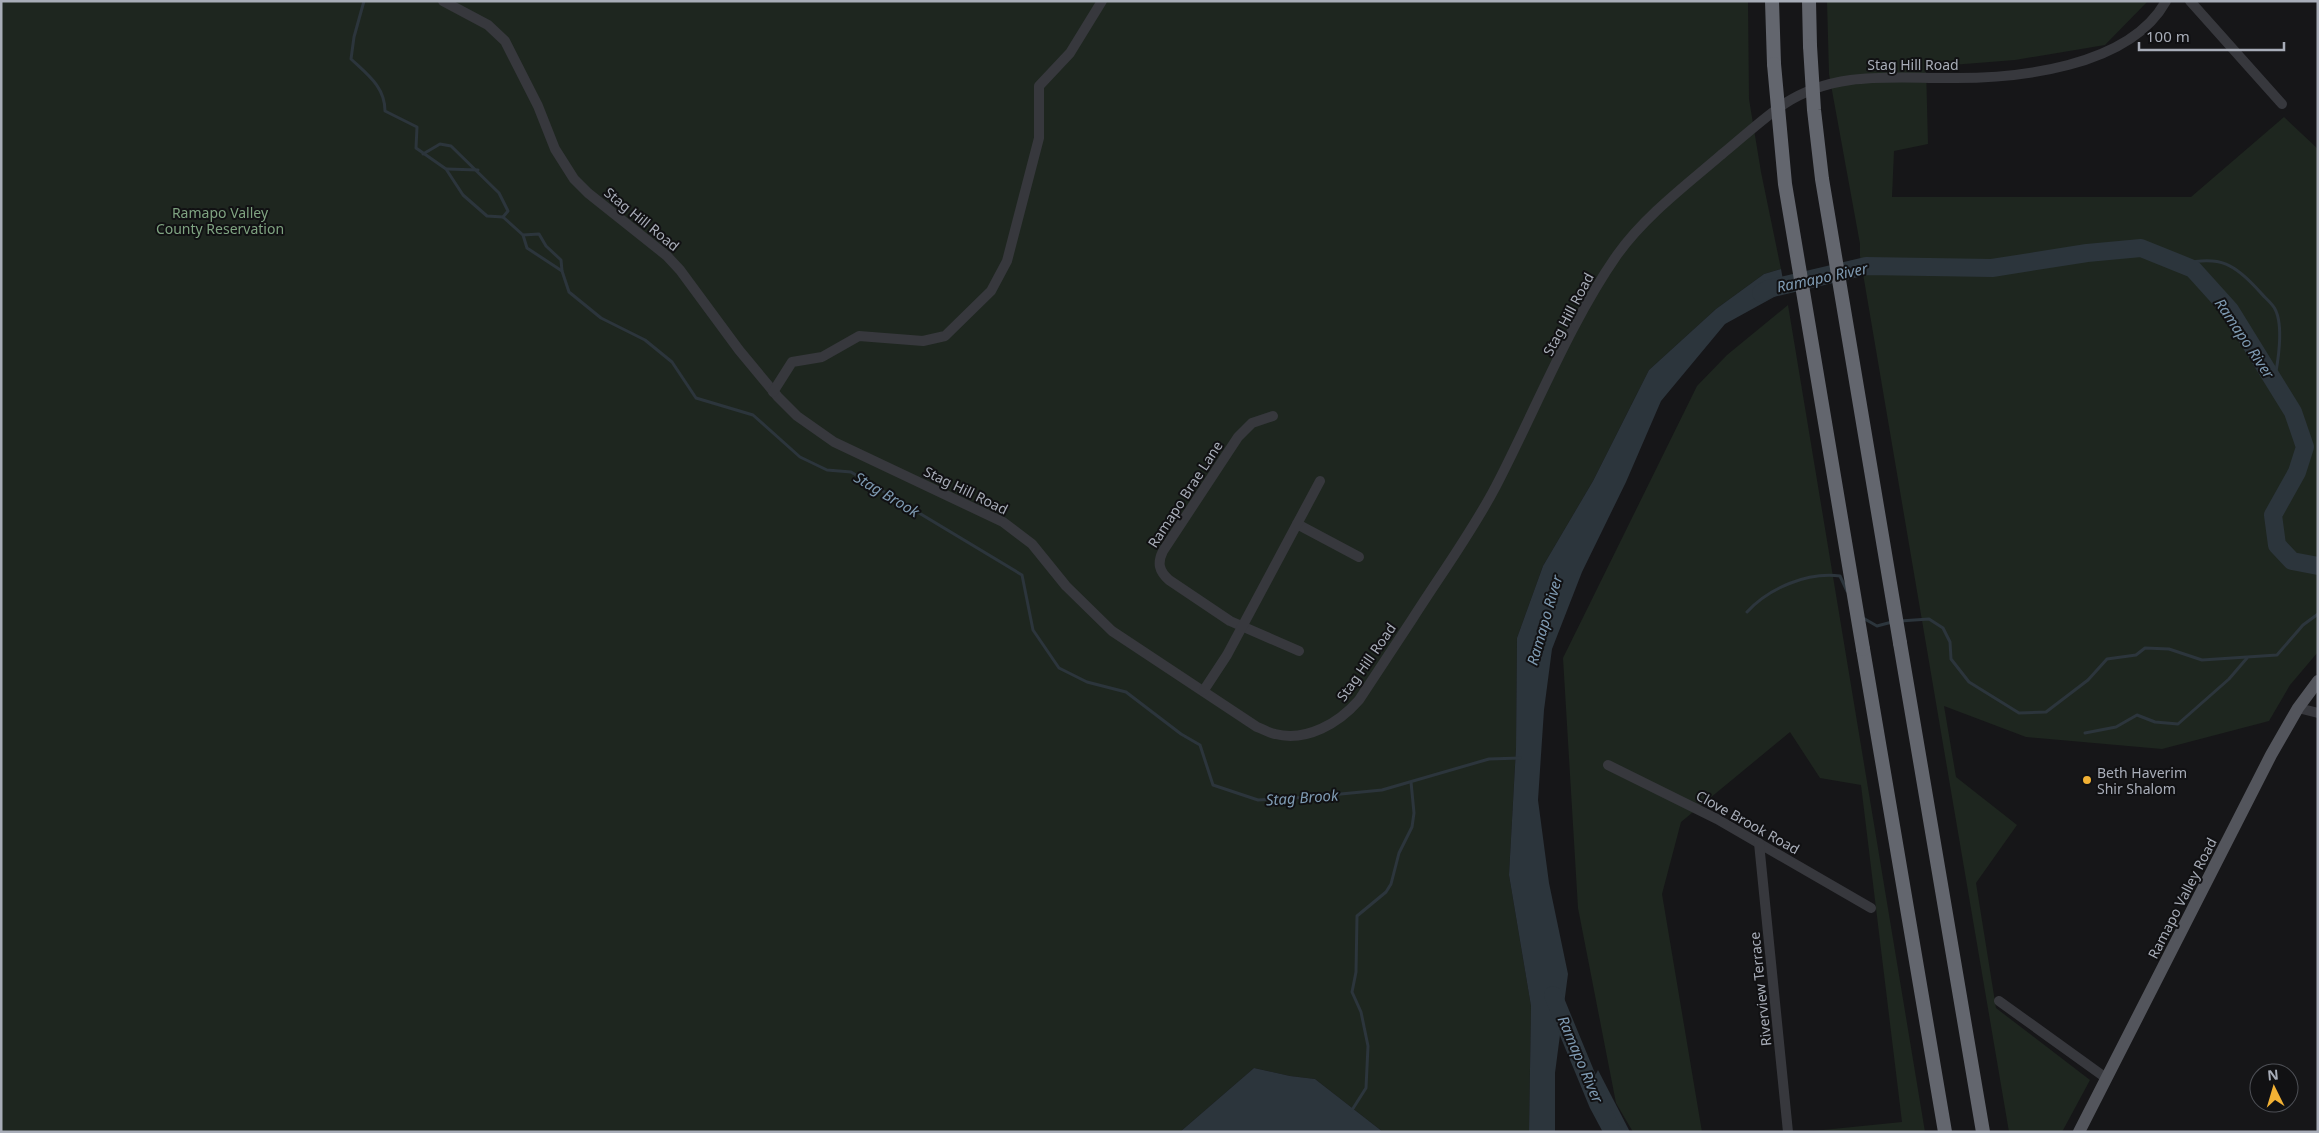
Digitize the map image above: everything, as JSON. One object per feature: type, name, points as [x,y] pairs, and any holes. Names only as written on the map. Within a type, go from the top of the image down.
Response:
[{"type":"highway","points":[[1772,1],[1774,64],[1785,184],[1945,1132]]},
{"type":"highway","points":[[1809,1],[1814,110],[1827,214],[1983,1132]]},
{"type":"main road","name":"Ramapo Valley Road","points":[[2079,1132],[2271,755],[2298,708],[2318,681]]},
{"type":"street","name":"Stag Hill Road","points":[[443,1],[488,25],[505,41],[538,106],[555,149],[574,179],[588,193],[667,256],[680,270],[739,350],[773,392],[796,416],[834,442],[1003,522],[1032,544],[1066,586],[1112,630],[1257,727],[1275,734],[1296,735],[1317,731],[1330,725],[1351,710],[1449,566],[1481,511],[1590,298],[1618,253],[1646,221],[1784,104],[1823,85],[1862,77],[1989,77],[2030,73],[2104,55],[2126,43],[2149,22],[2166,1]]},
{"type":"street","points":[[773,392],[792,362],[822,357],[859,336],[923,341],[945,336],[991,290],[1007,261],[1040,138],[1039,86],[1070,53],[1102,1]]},
{"type":"street","points":[[2190,1],[2282,104]]},
{"type":"street","name":"Ramapo Brae Lane","points":[[1273,416],[1252,422],[1238,436],[1159,561],[1160,570],[1168,580],[1230,621],[1299,650]]},
{"type":"street","points":[[1204,690],[1227,655],[1320,480]]},
{"type":"street","points":[[1297,524],[1360,557]]},
{"type":"street","points":[[2298,708],[2318,714]]},
{"type":"street","name":"Clove Brook Road","points":[[1608,765],[1717,819],[1871,908]]},
{"type":"street","name":"Riverview Terrace","points":[[1759,843],[1788,1132]]},
{"type":"street","points":[[1999,1001],[2106,1078]]},
{"type":"green space","name":"Ramapo Valley County Reservation","points":[[1,1],[1748,1],[1749,99],[1761,172],[1781,269],[1764,274],[1716,309],[1649,370],[1593,481],[1543,566],[1517,638],[1516,748],[1509,875],[1531,1006],[1529,1132],[1383,1132],[1315,1079],[1254,1068],[1180,1132],[1,1132]]},
{"type":"green space","points":[[1827,1],[2148,1],[2105,45],[2015,60],[1926,67],[1928,144],[1894,151],[1892,197],[2191,197],[2284,117],[2318,149],[2318,652],[2290,685],[2269,721],[2162,749],[2026,737],[1944,706],[1956,777],[2017,825],[1976,883],[1996,1008],[2090,1080],[2062,1132],[2009,1132],[1860,256],[1860,244],[1829,74]]},
{"type":"green space","points":[[1788,305],[1925,1132],[1803,1132],[1902,1122],[1861,785],[1820,778],[1790,732],[1681,822],[1662,894],[1702,1132],[1633,1132],[1616,1103],[1578,908],[1563,658],[1697,386],[1727,355]]},
{"type":"water","points":[[1781,269],[1785,291],[1725,324],[1661,401],[1626,482],[1582,572],[1552,649],[1544,710],[1538,800],[1549,883],[1568,974],[1555,1073],[1555,1132],[1529,1132],[1531,1006],[1509,875],[1516,748],[1517,638],[1543,566],[1593,481],[1649,370],[1716,309],[1764,274]]},
{"type":"water","points":[[1254,1068],[1315,1079],[1383,1132],[1180,1132]]},
{"type":"water","points":[[1598,1070],[1630,1132],[1607,1132],[1587,1092]]},
{"type":"waterway","name":"Stag Brook","points":[[364,1],[354,37],[351,59],[379,88],[385,111],[417,127],[416,148],[446,169],[463,195],[487,216],[503,217],[523,235],[527,248],[562,271],[569,292],[601,318],[645,340],[672,362],[696,398],[753,415],[800,457],[827,470],[851,472],[1022,575],[1033,630],[1059,668],[1087,682],[1126,692],[1181,734],[1200,745],[1213,785],[1258,800],[1310,797],[1382,790],[1489,759],[1520,758]]},
{"type":"waterway","points":[[423,154],[440,144],[451,146],[499,193],[508,211],[503,217]]},
{"type":"waterway","points":[[447,169],[478,170]]},
{"type":"waterway","points":[[523,235],[539,234],[546,246],[561,260],[562,271]]},
{"type":"waterway","name":"Ramapo River","points":[[1761,293],[1768,289],[1866,266],[1992,268],[2087,253],[2141,248],[2193,269],[2230,310],[2293,412],[2305,447],[2297,472],[2273,515],[2277,545],[2292,561],[2318,566]]},
{"type":"waterway","points":[[2183,264],[2196,261],[2226,264],[2251,282],[2272,305],[2278,316],[2280,335],[2274,381]]},
{"type":"waterway","points":[[1747,612],[1756,603],[1777,589],[1802,579],[1827,575],[1840,576],[1847,591]]},
{"type":"waterway","points":[[1900,621],[1929,619],[1943,628],[1950,642],[1951,659],[1969,682],[2019,713],[2046,712],[2088,680],[2107,659],[2136,655],[2145,648],[2169,649],[2202,660],[2277,655],[2303,625],[2318,614]]},
{"type":"waterway","points":[[1863,618],[1877,626],[1892,622]]},
{"type":"waterway","points":[[2085,733],[2116,727],[2137,715],[2155,722],[2178,724],[2229,679],[2247,658]]},
{"type":"waterway","points":[[1352,1110],[1366,1088],[1368,1046],[1361,1012],[1352,992],[1356,972],[1357,916],[1386,892],[1391,884],[1399,853],[1412,827],[1414,813],[1411,782]]},
{"type":"waterway","name":"Ramapo River","points":[[1553,995],[1598,1104],[1613,1132]]},
{"type":"place","name":"Beth Haverim Shir Shalom","points":[[2087,780]]}]
